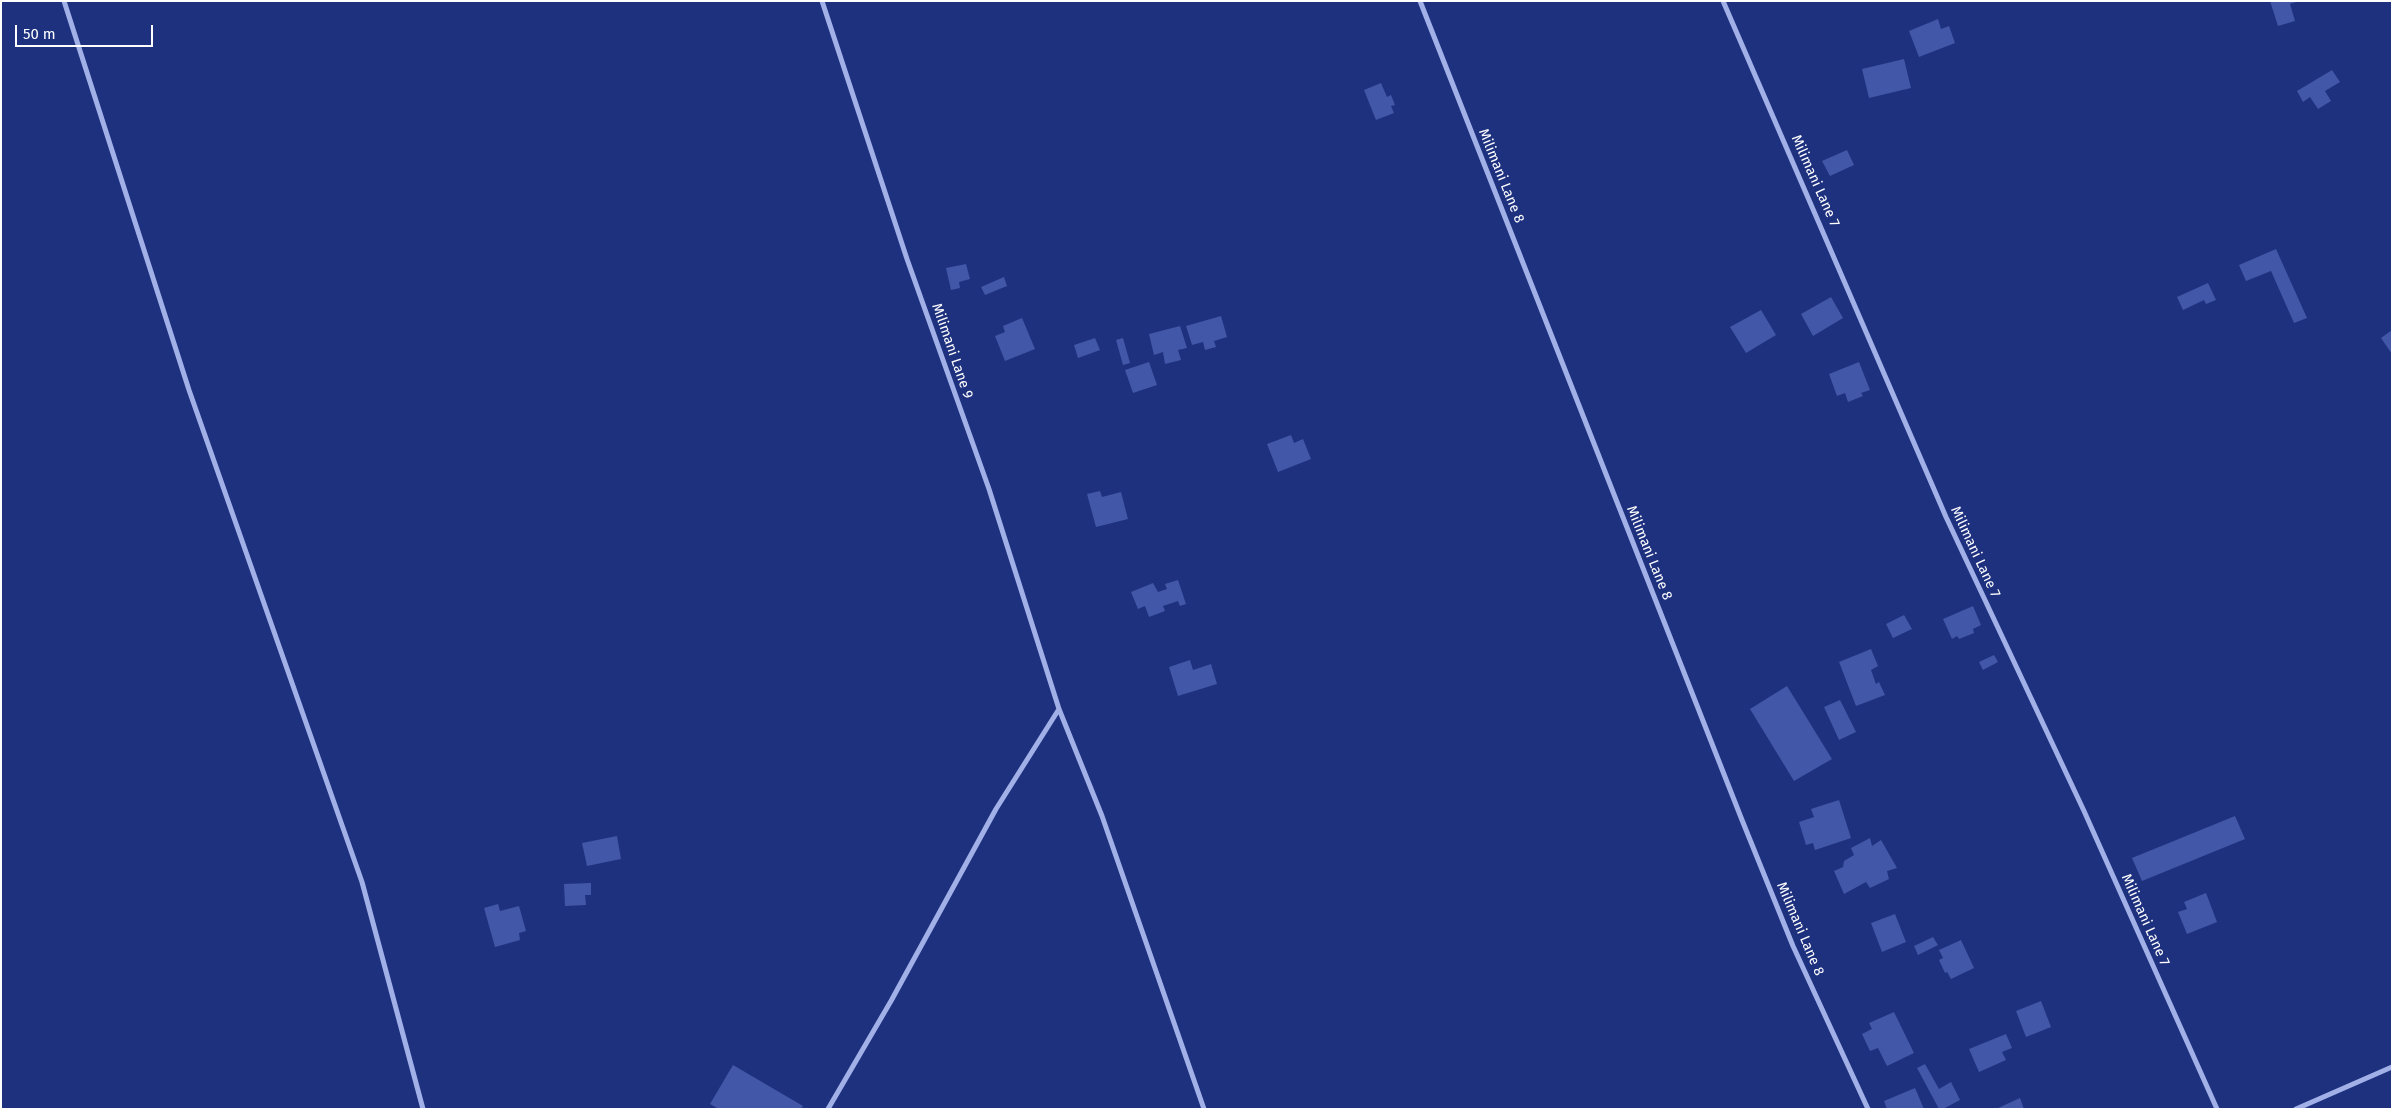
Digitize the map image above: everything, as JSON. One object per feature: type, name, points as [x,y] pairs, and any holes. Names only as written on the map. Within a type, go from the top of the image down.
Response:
[{"type":"street","points":[[64,1],[189,390],[362,882],[423,1109]]},
{"type":"street","name":"Milimani Lane 9","points":[[822,1],[907,259],[989,489],[1059,709],[1102,816],[1204,1109]]},
{"type":"street","name":"Milimani Lane 8","points":[[1420,1],[1742,820],[1793,946],[1868,1109]]},
{"type":"street","name":"Milimani Lane 7","points":[[1723,1],[1946,517],[2084,811],[2217,1109]]},
{"type":"street","points":[[828,1109],[891,1001],[996,809],[1059,709]]},
{"type":"street","points":[[2296,1109],[2392,1067]]},
{"type":"building","points":[[2270,1],[2299,1],[2290,4],[2295,21],[2278,26]]},
{"type":"building","points":[[1938,19],[1941,29],[1949,26],[1955,43],[1919,57],[1909,31]]},
{"type":"building","points":[[1904,59],[1911,88],[1869,98],[1862,69]]},
{"type":"building","points":[[2332,70],[2340,82],[2325,91],[2331,101],[2318,109],[2310,97],[2303,102],[2297,91]]},
{"type":"building","points":[[1381,83],[1387,97],[1391,95],[1395,105],[1391,106],[1394,113],[1376,120],[1364,90]]},
{"type":"building","points":[[1847,150],[1854,165],[1830,176],[1822,161]]},
{"type":"building","points":[[2276,249],[2307,318],[2294,323],[2271,271],[2246,281],[2239,265]]},
{"type":"building","points":[[966,264],[970,279],[959,282],[960,288],[951,290],[946,268]]},
{"type":"building","points":[[1004,277],[1007,286],[985,295],[981,287]]},
{"type":"building","points":[[2208,283],[2216,300],[2206,304],[2204,300],[2183,310],[2177,297]]},
{"type":"building","points":[[1831,297],[1843,318],[1813,336],[1801,314]]},
{"type":"building","points":[[1761,310],[1776,335],[1746,353],[1730,327]]},
{"type":"building","points":[[1221,316],[1227,337],[1214,341],[1216,347],[1205,350],[1203,342],[1192,345],[1186,326]]},
{"type":"building","points":[[1022,318],[1035,349],[1005,361],[995,336],[1005,332],[1003,326]]},
{"type":"building","points":[[1180,326],[1187,348],[1178,350],[1181,360],[1165,364],[1163,352],[1154,355],[1149,334]]},
{"type":"building","points":[[2392,330],[2392,354],[2381,338]]},
{"type":"building","points":[[1095,338],[1100,350],[1078,358],[1074,345]]},
{"type":"building","points":[[1123,338],[1130,363],[1123,365],[1116,340]]},
{"type":"building","points":[[1149,362],[1157,385],[1133,393],[1125,370]]},
{"type":"building","points":[[1859,362],[1870,390],[1861,393],[1863,396],[1848,402],[1845,393],[1837,396],[1829,374]]},
{"type":"building","points":[[1291,435],[1294,443],[1303,439],[1311,459],[1278,472],[1267,444]]},
{"type":"building","points":[[1100,491],[1102,497],[1121,492],[1128,519],[1096,527],[1087,494]]},
{"type":"building","points":[[1178,580],[1186,604],[1180,606],[1178,601],[1163,606],[1165,611],[1149,617],[1145,606],[1138,609],[1131,592],[1153,583],[1158,592],[1167,589],[1165,584]]},
{"type":"building","points":[[1973,606],[1981,625],[1973,629],[1974,633],[1959,639],[1957,636],[1952,639],[1943,619]]},
{"type":"building","points":[[1904,615],[1912,629],[1893,638],[1886,624]]},
{"type":"building","points":[[1871,649],[1878,666],[1871,670],[1876,684],[1879,682],[1885,695],[1856,706],[1839,662]]},
{"type":"building","points":[[1994,655],[1998,662],[1983,670],[1979,662]]},
{"type":"building","points":[[1190,660],[1193,670],[1211,664],[1217,684],[1178,696],[1169,667]]},
{"type":"building","points":[[1787,686],[1832,759],[1794,781],[1750,709]]},
{"type":"building","points":[[1840,700],[1856,732],[1839,740],[1824,707]]},
{"type":"building","points":[[1839,800],[1851,838],[1815,850],[1813,843],[1806,845],[1799,822],[1814,817],[1811,809]]},
{"type":"building","points":[[2235,816],[2245,839],[2142,881],[2132,858]]},
{"type":"building","points":[[617,836],[621,859],[587,866],[582,843]]},
{"type":"building","points":[[1870,838],[1872,846],[1881,840],[1897,868],[1887,871],[1889,879],[1870,888],[1866,882],[1844,894],[1834,871],[1843,867],[1844,861],[1854,855],[1851,848]]},
{"type":"building","points":[[591,883],[591,895],[585,895],[586,905],[565,906],[564,884]]},
{"type":"building","points":[[2206,893],[2217,922],[2187,934],[2178,912],[2187,909],[2184,902]]},
{"type":"building","points":[[498,904],[500,911],[519,906],[526,931],[519,933],[520,940],[495,947],[484,908]]},
{"type":"building","points":[[1895,914],[1906,942],[1882,952],[1871,923]]},
{"type":"building","points":[[1933,937],[1938,945],[1918,955],[1914,946]]},
{"type":"building","points":[[1961,940],[1974,968],[1951,979],[1947,972],[1945,973],[1939,960],[1943,958],[1939,950]]},
{"type":"building","points":[[2041,1001],[2051,1027],[2026,1037],[2016,1011]]},
{"type":"building","points":[[1894,1012],[1914,1053],[1887,1066],[1878,1048],[1870,1051],[1862,1034],[1872,1029],[1869,1023]]},
{"type":"building","points":[[2006,1034],[2012,1048],[2002,1052],[2006,1060],[1979,1072],[1969,1049]]},
{"type":"building","points":[[1925,1064],[1939,1089],[1951,1082],[1960,1100],[1943,1109],[1939,1109],[1917,1068]]},
{"type":"building","points":[[733,1065],[803,1106],[801,1109],[719,1109],[710,1104]]},
{"type":"building","points":[[1915,1088],[1924,1109],[1887,1109],[1884,1101]]},
{"type":"building","points":[[2020,1098],[2024,1109],[1996,1109]]}]
